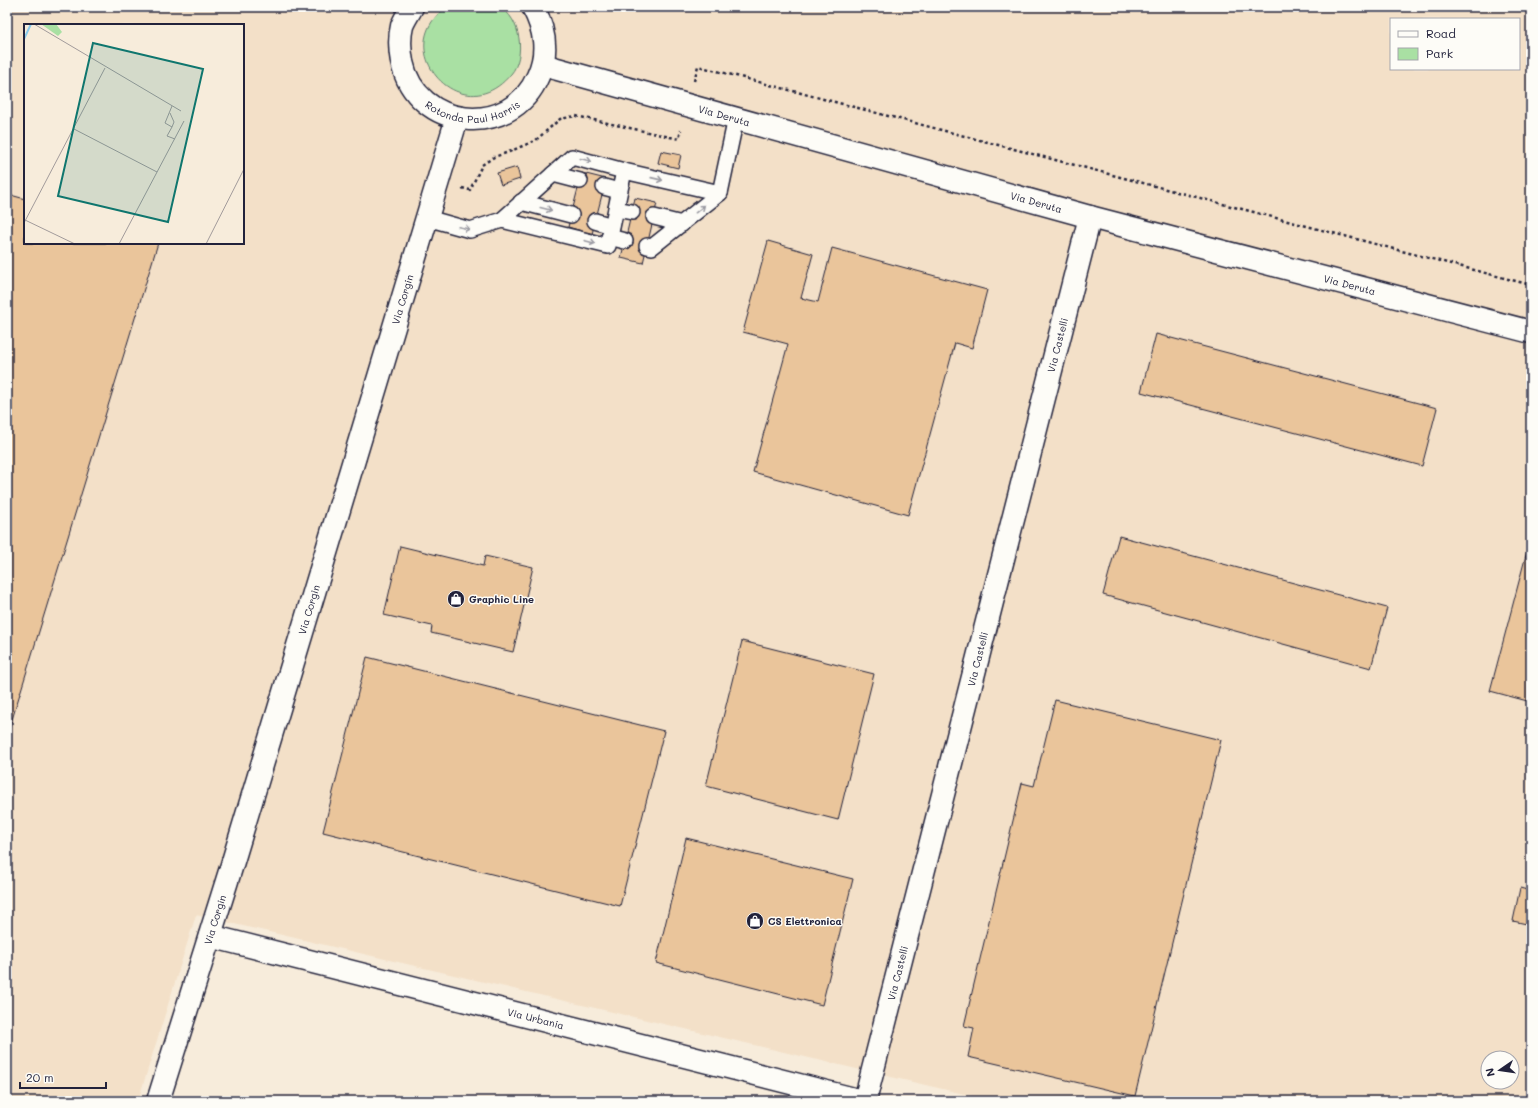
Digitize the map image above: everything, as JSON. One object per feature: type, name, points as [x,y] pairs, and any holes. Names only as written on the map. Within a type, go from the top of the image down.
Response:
[{"type":"street","name":"Rotonda Paul Harris","points":[[412,7],[402,26],[399,50],[404,73],[416,94],[434,110],[456,118],[479,120],[501,114],[520,102],[534,85],[544,65],[545,43],[541,22],[533,7]]},
{"type":"street","name":"Via Deruta","points":[[544,65],[1090,217],[1531,332]]},
{"type":"street","name":"Via Corgin","points":[[158,1101],[210,936],[456,118]]},
{"type":"street","name":"Via Castelli","points":[[863,1101],[1090,217]]},
{"type":"street","name":"Via Urbania","points":[[210,936],[863,1101]]},
{"type":"lane","points":[[647,246],[652,247],[720,193],[736,118]]},
{"type":"lane","points":[[426,218],[470,230],[502,220],[572,157],[624,171],[720,193]]},
{"type":"lane","points":[[502,220],[608,246],[624,171]]},
{"type":"lane","points":[[552,174],[580,181]]},
{"type":"lane","points":[[604,187],[619,191]]},
{"type":"lane","points":[[521,202],[571,215]]},
{"type":"lane","points":[[616,209],[632,212]]},
{"type":"lane","points":[[654,217],[682,224]]},
{"type":"lane","points":[[595,221],[625,241]]},
{"type":"shaded area","points":[[7,7],[1531,7],[1531,1101],[994,1101],[196,915],[138,1101],[7,1101]]},
{"type":"green space","points":[[495,6],[506,12],[512,19],[519,38],[519,58],[516,67],[511,74],[492,90],[472,95],[453,90],[438,78],[428,62],[425,43],[431,24],[447,7]]},
{"type":"building","points":[[661,151],[681,155],[678,168],[658,163]]},
{"type":"building","points":[[517,167],[520,179],[501,185],[497,173]]},
{"type":"building","points":[[582,173],[606,179],[592,234],[568,227]]},
{"type":"building","points":[[7,194],[24,199],[24,244],[158,244],[7,736]]},
{"type":"building","points":[[635,198],[657,203],[643,263],[621,258]]},
{"type":"building","points":[[768,241],[813,254],[801,298],[818,302],[832,248],[987,290],[972,348],[955,343],[908,515],[753,472],[788,344],[743,332]]},
{"type":"building","points":[[1156,334],[1437,408],[1422,466],[1141,392]]},
{"type":"building","points":[[1119,536],[1387,608],[1371,668],[1103,595]]},
{"type":"building","points":[[1531,536],[1531,702],[1490,691]]},
{"type":"building","points":[[400,546],[483,566],[485,556],[533,567],[513,652],[431,633],[432,626],[384,615]]},
{"type":"building","points":[[742,641],[874,674],[838,820],[706,786]]},
{"type":"building","points":[[367,657],[664,731],[620,906],[323,832]]},
{"type":"building","points":[[1055,700],[1221,740],[1135,1096],[968,1057],[974,1028],[964,1026],[1022,783],[1034,786]]},
{"type":"building","points":[[686,838],[853,879],[822,1005],[656,963]]},
{"type":"building","points":[[1520,888],[1531,891],[1531,925],[1513,921]]},
{"type":"place","name":"Graphic Line","points":[[456,599]]},
{"type":"place","name":"CS Elettronica","points":[[755,921]]}]
